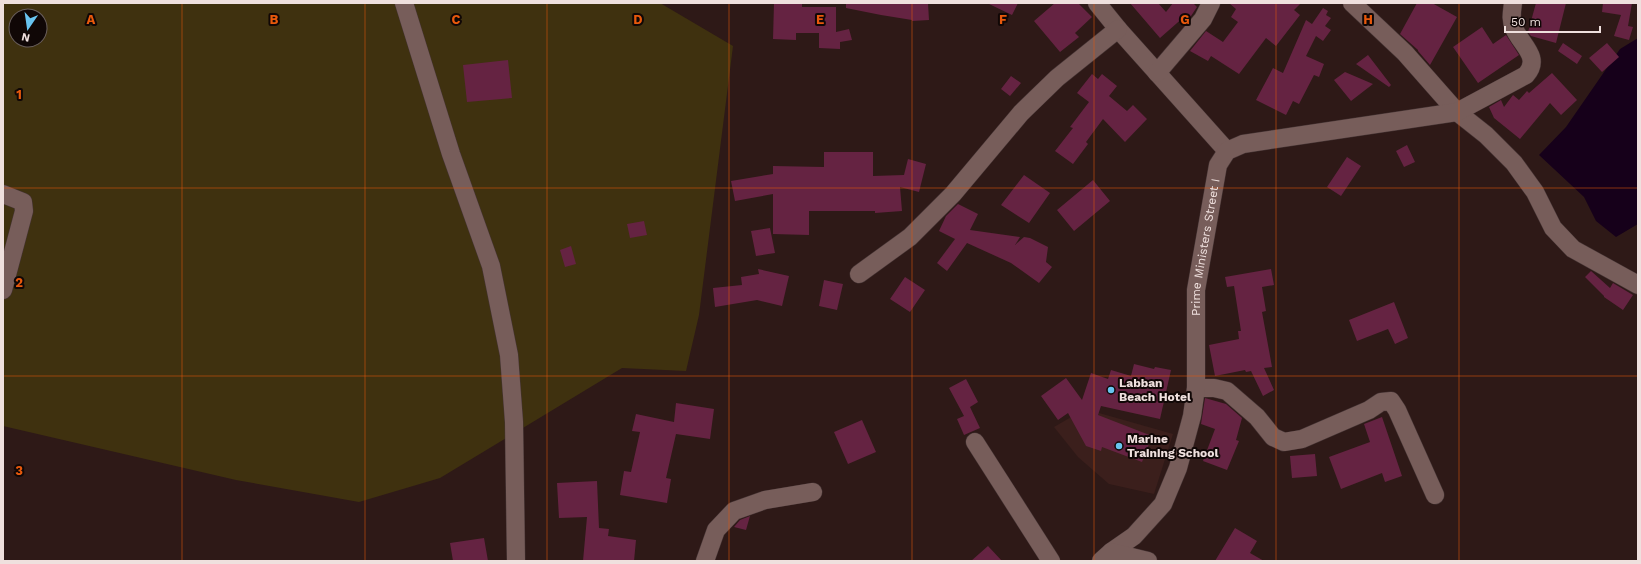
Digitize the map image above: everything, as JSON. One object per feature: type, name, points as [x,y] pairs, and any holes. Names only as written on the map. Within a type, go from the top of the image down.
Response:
[{"type":"street","points":[[404,3],[452,154],[491,266],[509,355],[514,422],[516,561]]},
{"type":"street","points":[[1097,3],[1118,29],[1227,151],[1243,144],[1457,112],[1526,75],[1531,69],[1532,59],[1514,29],[1511,17],[1513,3]]},
{"type":"street","points":[[1157,72],[1203,19],[1211,3]]},
{"type":"street","points":[[1352,3],[1405,53],[1457,112],[1486,135],[1514,163],[1535,192],[1554,228],[1573,249],[1638,285]]},
{"type":"street","points":[[859,274],[910,237],[953,194],[1021,113],[1057,78],[1118,29]]},
{"type":"street","name":"Prime Ministers Street I","points":[[1106,557],[1134,536],[1163,504],[1178,468],[1192,416],[1196,388],[1196,290],[1218,165],[1227,151]]},
{"type":"street","points":[[3,194],[23,202],[24,211],[3,290]]},
{"type":"street","points":[[1196,388],[1214,388],[1227,391],[1257,417],[1273,437],[1284,442],[1302,439],[1368,410],[1382,402],[1391,401],[1397,410],[1435,495]]},
{"type":"street","points":[[975,442],[1051,561]]},
{"type":"street","points":[[705,561],[716,530],[734,511],[765,500],[813,492]]},
{"type":"street","points":[[1106,557],[1148,561]]},
{"type":"shaded area","points":[[3,3],[660,3],[733,46],[699,315],[686,371],[622,368],[440,478],[359,502],[236,480],[3,426]]},
{"type":"shaded area","points":[[1638,38],[1638,224],[1616,237],[1596,221],[1584,197],[1539,155],[1566,127],[1620,49]]},
{"type":"shaded area","name":"Marine Training School","points":[[1085,409],[1173,434],[1154,494],[1109,484],[1078,457],[1054,427]]},
{"type":"building","points":[[774,3],[802,3],[802,7],[836,7],[836,32],[849,29],[852,40],[840,42],[840,49],[819,48],[819,33],[796,33],[796,40],[773,39]]},
{"type":"building","points":[[846,3],[928,3],[929,20],[912,21],[846,8]]},
{"type":"building","points":[[987,3],[1018,3],[1012,15]]},
{"type":"building","points":[[1055,3],[1078,3],[1092,17],[1075,33],[1079,37],[1060,52],[1034,21]]},
{"type":"building","points":[[1130,3],[1158,3],[1166,12],[1173,3],[1193,3],[1197,7],[1189,19],[1185,16],[1160,38]]},
{"type":"building","points":[[1229,3],[1301,3],[1294,10],[1300,15],[1276,46],[1266,38],[1239,74],[1211,56],[1208,61],[1190,51],[1206,31],[1223,42],[1238,22],[1231,17],[1236,9]]},
{"type":"building","points":[[1417,3],[1432,3],[1457,17],[1430,65],[1418,50],[1400,34]]},
{"type":"building","points":[[1536,3],[1566,3],[1556,43],[1531,36],[1528,32]]},
{"type":"building","points":[[1603,3],[1632,3],[1628,26],[1633,27],[1629,40],[1614,36],[1621,15],[1602,12]]},
{"type":"building","points":[[1323,8],[1328,11],[1326,15],[1331,18],[1325,26],[1331,30],[1323,41],[1316,36],[1306,56],[1324,64],[1319,77],[1314,75],[1299,104],[1293,101],[1286,115],[1256,100],[1273,68],[1283,73],[1306,20],[1312,24]]},
{"type":"building","points":[[1482,27],[1493,44],[1506,35],[1519,55],[1478,83],[1453,47]]},
{"type":"building","points":[[1563,43],[1582,56],[1577,64],[1558,51]]},
{"type":"building","points":[[1607,43],[1619,57],[1602,72],[1589,58]]},
{"type":"building","points":[[1368,55],[1391,85],[1389,87],[1356,64]]},
{"type":"building","points":[[508,60],[512,98],[467,102],[463,65]]},
{"type":"building","points":[[1345,72],[1373,84],[1351,101],[1334,80]]},
{"type":"building","points":[[1552,73],[1577,100],[1561,115],[1550,103],[1520,139],[1494,118],[1489,107],[1501,100],[1504,107],[1513,95],[1519,100],[1527,91],[1529,93]]},
{"type":"building","points":[[1092,74],[1098,79],[1102,74],[1117,86],[1109,96],[1127,111],[1133,105],[1147,119],[1125,142],[1103,119],[1086,142],[1088,144],[1073,164],[1055,151],[1073,128],[1070,127],[1089,102],[1077,93]]},
{"type":"building","points":[[1011,76],[1021,83],[1010,96],[1001,89]]},
{"type":"building","points":[[1407,145],[1415,162],[1404,167],[1396,151]]},
{"type":"building","points":[[824,152],[873,152],[873,176],[904,175],[908,159],[926,164],[919,192],[900,187],[902,211],[875,213],[875,211],[809,211],[809,235],[773,234],[773,194],[735,201],[731,181],[773,174],[773,166],[824,167]]},
{"type":"building","points":[[1347,157],[1361,166],[1341,196],[1327,187]]},
{"type":"building","points":[[1024,175],[1050,193],[1029,223],[1001,205]]},
{"type":"building","points":[[1093,180],[1110,201],[1074,231],[1057,210]]},
{"type":"building","points":[[958,204],[978,214],[970,230],[1020,237],[1015,245],[1024,237],[1030,238],[1048,247],[1046,262],[1052,267],[1039,283],[1011,263],[967,243],[947,271],[937,263],[955,239],[939,231],[946,216]]},
{"type":"building","points":[[644,221],[647,235],[630,238],[627,224]]},
{"type":"building","points":[[770,228],[775,253],[756,256],[751,231]]},
{"type":"building","points":[[571,246],[576,264],[565,267],[560,250]]},
{"type":"building","points":[[758,269],[789,276],[782,306],[757,300],[715,307],[713,288],[742,285],[741,277],[759,274]]},
{"type":"building","points":[[1271,269],[1274,285],[1262,287],[1266,311],[1262,312],[1272,367],[1264,368],[1274,390],[1263,396],[1251,371],[1246,372],[1245,370],[1215,376],[1209,345],[1239,339],[1238,331],[1241,331],[1234,286],[1227,287],[1225,277]]},
{"type":"building","points":[[1591,271],[1610,288],[1613,283],[1633,295],[1623,310],[1604,297],[1585,277]]},
{"type":"building","points":[[905,277],[925,290],[910,312],[890,299]]},
{"type":"building","points":[[824,280],[843,284],[837,310],[819,306]]},
{"type":"building","points":[[1394,302],[1408,338],[1395,344],[1388,329],[1357,341],[1349,320]]},
{"type":"building","points":[[1134,364],[1154,369],[1155,367],[1171,370],[1160,419],[1101,406],[1098,415],[1152,436],[1142,462],[1102,447],[1101,451],[1086,446],[1068,413],[1058,420],[1041,396],[1066,378],[1082,400],[1091,373],[1108,379],[1111,370],[1131,376]]},
{"type":"building","points":[[966,379],[978,402],[970,407],[980,428],[964,435],[957,419],[964,416],[949,388]]},
{"type":"building","points":[[1205,398],[1226,404],[1242,418],[1236,440],[1239,441],[1227,470],[1203,461],[1215,429],[1201,424]]},
{"type":"building","points":[[676,403],[714,409],[710,439],[676,434],[666,478],[671,479],[667,503],[620,495],[624,471],[631,472],[640,432],[632,431],[636,414],[674,422]]},
{"type":"building","points":[[1382,417],[1402,476],[1385,482],[1382,473],[1341,489],[1329,457],[1370,442],[1364,424]]},
{"type":"building","points":[[862,420],[876,452],[848,464],[834,432]]},
{"type":"building","points":[[1315,454],[1317,476],[1292,478],[1290,456]]},
{"type":"building","points":[[597,481],[599,528],[609,529],[608,536],[636,540],[634,561],[583,561],[587,517],[559,518],[557,483]]},
{"type":"building","points":[[750,516],[746,530],[734,527],[740,520]]},
{"type":"building","points":[[1235,528],[1257,541],[1250,553],[1264,561],[1215,561]]},
{"type":"building","points":[[484,538],[488,561],[453,561],[450,543]]},
{"type":"building","points":[[988,546],[1002,561],[971,561]]},
{"type":"place","name":"Labban Beach Hotel","points":[[1111,390]]},
{"type":"place","name":"Marine Training School","points":[[1119,446]]}]
